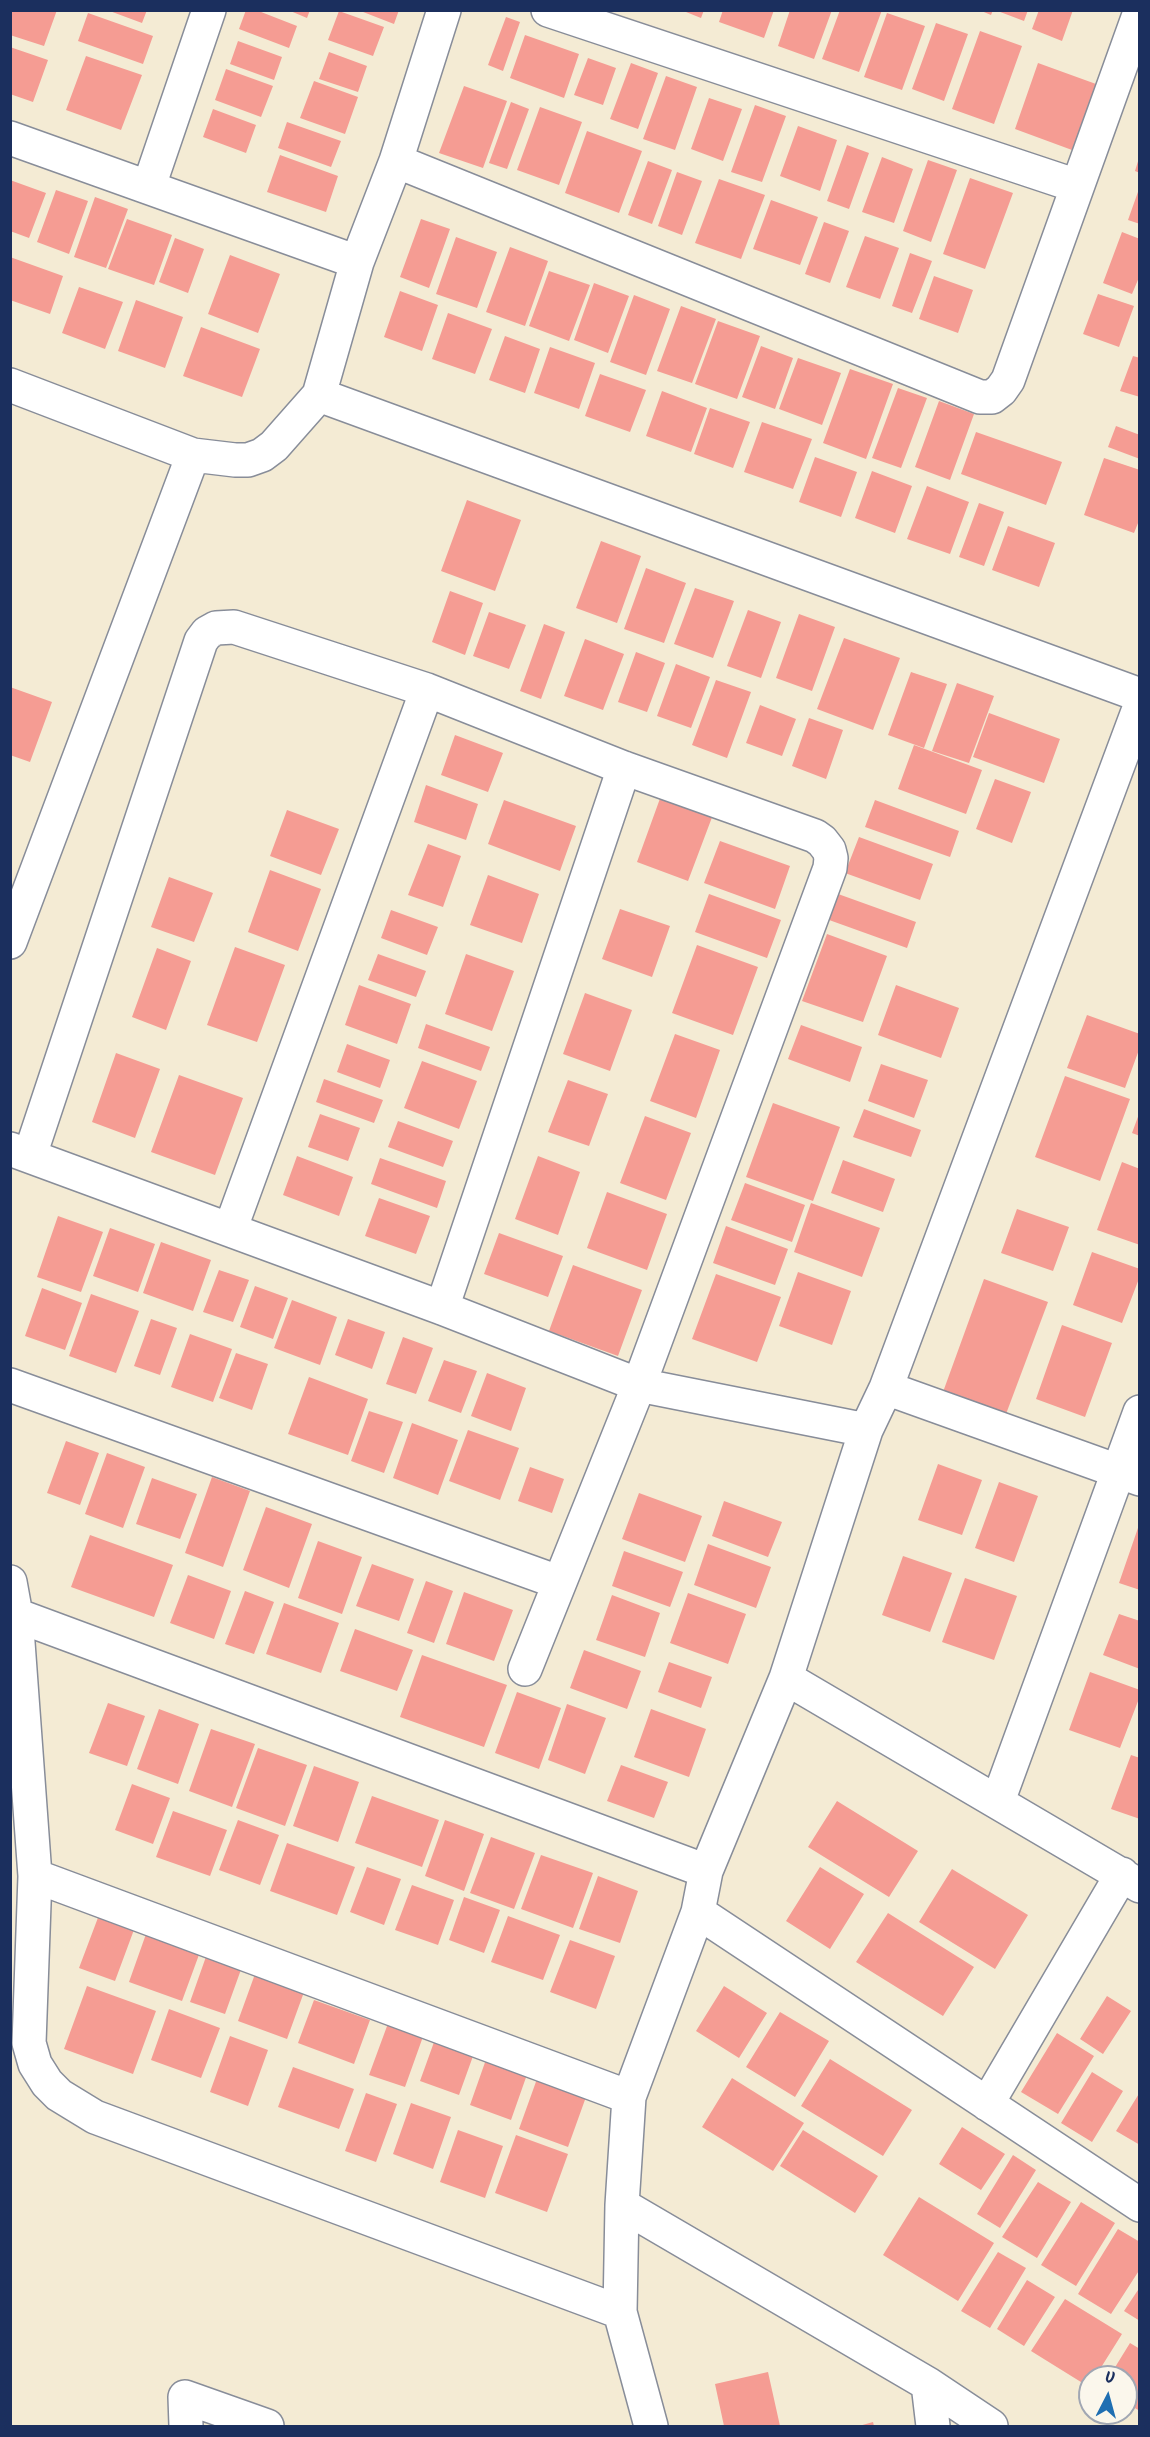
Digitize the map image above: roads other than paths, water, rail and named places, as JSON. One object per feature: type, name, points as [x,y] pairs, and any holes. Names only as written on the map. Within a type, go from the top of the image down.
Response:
[{"type":"street","points":[[149,186],[209,10]]},
{"type":"street","points":[[10,385],[193,455],[248,460],[262,455],[274,446],[319,395],[357,262],[396,161],[444,10]]},
{"type":"street","points":[[548,10],[1077,186]]},
{"type":"street","points":[[396,161],[980,397],[992,397],[1008,380],[1140,12]]},
{"type":"street","points":[[10,138],[357,262]]},
{"type":"street","points":[[319,395],[1140,695]]},
{"type":"street","points":[[10,942],[193,455]]},
{"type":"street","points":[[525,1669],[639,1385],[830,868],[831,858],[822,841],[815,836],[624,768],[427,690],[234,627],[216,628],[207,633],[201,641],[20,1152],[442,1308],[639,1385],[866,1430]]},
{"type":"street","points":[[230,1230],[427,690]]},
{"type":"street","points":[[651,2427],[620,2312],[622,2205],[629,2097],[698,1912],[706,1871],[786,1678],[866,1430],[886,1388],[1140,706]]},
{"type":"street","points":[[442,1308],[624,768]]},
{"type":"street","points":[[10,1385],[558,1582]]},
{"type":"street","points":[[886,1388],[1129,1474]]},
{"type":"street","points":[[998,1801],[1129,1474],[1140,1412]]},
{"type":"street","points":[[10,1582],[16,1615],[35,1876],[29,2043],[35,2064],[47,2083],[59,2095],[95,2117],[620,2312]]},
{"type":"street","points":[[16,1615],[706,1871]]},
{"type":"street","points":[[786,1678],[1131,1880],[987,2103]]},
{"type":"street","points":[[35,1876],[629,2097]]},
{"type":"street","points":[[698,1912],[1140,2205]]},
{"type":"street","points":[[622,2205],[928,2384],[990,2427]]},
{"type":"street","points":[[928,2384],[933,2427]]},
{"type":"street","points":[[186,2427],[185,2397],[267,2427]]}]
